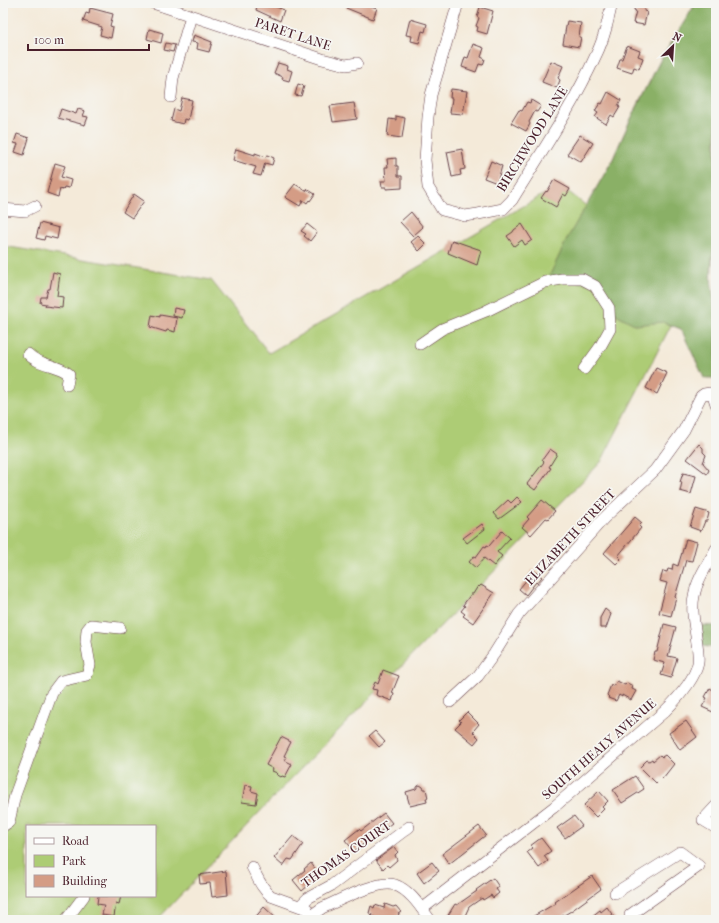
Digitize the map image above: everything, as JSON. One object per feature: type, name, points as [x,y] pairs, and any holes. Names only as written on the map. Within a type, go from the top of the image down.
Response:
[{"type":"street","name":"PARET LANE","points":[[153,3],[322,59],[346,64],[358,63]]},
{"type":"street","name":"BIRCHWOOD LANE","points":[[458,3],[430,95],[426,160],[428,187],[442,210],[465,216],[503,209],[512,200],[578,92],[597,55],[612,3]]},
{"type":"street","points":[[171,98],[173,78],[191,16]]},
{"type":"street","points":[[3,209],[25,210],[35,206]]},
{"type":"street","points":[[420,344],[442,329],[486,311],[546,282],[562,279],[582,279],[595,286],[609,308],[610,329],[584,370]]},
{"type":"street","points":[[28,354],[37,361],[64,369],[70,374],[67,385]]},
{"type":"street","name":"ELIZABETH STREET","points":[[450,702],[478,676],[494,654],[519,614],[603,519],[655,470],[684,430],[701,396],[710,393],[716,404]]},
{"type":"street","name":"SOUTH HEALY AVENUE","points":[[422,909],[560,802],[665,711],[676,699],[693,676],[698,665],[698,648],[693,612],[694,596],[702,573],[716,549]]},
{"type":"street","points":[[3,826],[9,822],[15,795],[52,692],[61,681],[87,675],[90,665],[86,642],[87,630],[91,625],[120,628]]},
{"type":"street","points":[[716,806],[703,820],[716,828]]},
{"type":"street","name":"THOMAS COURT","points":[[300,906],[308,898],[332,885],[409,827]]},
{"type":"street","points":[[615,893],[680,852],[699,866],[630,915]]},
{"type":"street","points":[[252,867],[261,885],[268,893],[272,896],[300,906],[311,916],[374,886],[384,884],[394,885],[412,897],[430,920]]},
{"type":"street","points":[[66,920],[83,897]]},
{"type":"green space","points":[[696,3],[716,3],[716,244],[713,252],[711,282],[689,290],[601,462],[292,778],[157,920],[3,920],[3,246],[211,280],[269,353],[560,185],[672,274],[597,187],[612,161],[660,61]]},
{"type":"green space","points":[[696,3],[716,3],[716,244],[711,263],[711,273],[716,322],[716,378],[704,378],[681,329],[663,322],[636,325],[614,313],[597,285],[549,277],[568,237],[612,161],[660,61]]},
{"type":"green space","points":[[699,625],[716,626],[716,648],[702,646]]},
{"type":"building","points":[[258,3],[270,3],[269,4],[284,10],[280,21],[256,10]]},
{"type":"building","points":[[347,3],[372,3],[371,6],[377,8],[373,19],[346,8]]},
{"type":"building","points":[[635,3],[645,3],[644,11],[647,12],[644,25],[633,23],[636,11],[634,10]]},
{"type":"building","points":[[480,7],[493,11],[487,34],[477,31],[478,27],[476,26],[479,18],[477,17]]},
{"type":"building","points":[[90,8],[113,14],[110,26],[113,27],[111,38],[100,35],[102,27],[83,21],[86,13],[89,14]]},
{"type":"building","points":[[410,19],[427,24],[425,32],[422,31],[419,43],[411,41],[412,36],[406,35]]},
{"type":"building","points":[[567,21],[581,23],[579,47],[563,44]]},
{"type":"building","points":[[149,29],[163,33],[161,43],[147,39]]},
{"type":"building","points":[[194,35],[212,42],[209,52],[197,49],[198,43],[192,42]]},
{"type":"building","points":[[166,43],[175,45],[173,52],[164,50]]},
{"type":"building","points":[[473,44],[484,48],[481,57],[485,59],[483,65],[479,64],[476,72],[462,67],[465,57],[468,58]]},
{"type":"building","points":[[627,46],[640,51],[638,56],[643,58],[639,69],[634,67],[632,73],[617,68]]},
{"type":"building","points":[[551,61],[563,66],[558,78],[560,80],[557,88],[542,82]]},
{"type":"building","points":[[278,63],[288,66],[287,69],[292,71],[289,81],[282,79],[283,77],[274,73]]},
{"type":"building","points":[[298,84],[304,86],[301,96],[295,95]]},
{"type":"building","points":[[451,89],[467,91],[463,114],[450,113],[452,98],[450,98]]},
{"type":"building","points":[[608,92],[621,100],[618,106],[620,107],[614,117],[611,115],[606,124],[595,117],[598,113],[595,111],[600,103],[602,104]]},
{"type":"building","points":[[182,98],[192,100],[188,120],[184,119],[183,124],[171,121],[174,109],[179,111]]},
{"type":"building","points":[[531,100],[541,106],[537,112],[535,111],[526,131],[511,123],[519,110],[522,111],[527,102],[530,103]]},
{"type":"building","points":[[354,103],[357,119],[333,122],[330,106]]},
{"type":"building","points":[[61,109],[76,114],[78,109],[85,111],[83,116],[88,117],[85,125],[58,118]]},
{"type":"building","points":[[396,116],[405,118],[402,138],[387,136],[389,119],[396,120]]},
{"type":"building","points":[[17,134],[29,138],[24,155],[15,152],[18,144],[14,143]]},
{"type":"building","points":[[580,135],[593,143],[581,162],[567,154]]},
{"type":"building","points":[[236,149],[255,155],[255,153],[274,158],[272,165],[265,163],[261,176],[253,174],[256,167],[233,160]]},
{"type":"building","points":[[462,149],[465,169],[460,170],[461,175],[452,177],[447,152]]},
{"type":"building","points":[[396,158],[398,176],[402,176],[402,188],[386,189],[386,187],[382,187],[381,181],[386,181],[385,167],[388,167],[387,159]]},
{"type":"building","points":[[491,161],[502,166],[497,183],[484,178]]},
{"type":"building","points":[[55,163],[65,166],[61,177],[71,180],[69,188],[64,187],[63,190],[60,189],[58,197],[47,193]]},
{"type":"building","points":[[554,180],[570,189],[566,196],[563,194],[556,207],[541,198],[546,191],[547,192]]},
{"type":"building","points":[[295,184],[306,191],[307,189],[315,194],[310,201],[309,200],[307,203],[303,200],[300,206],[285,197]]},
{"type":"building","points":[[134,194],[144,201],[132,218],[123,212]]},
{"type":"building","points":[[411,212],[423,227],[413,236],[400,222]]},
{"type":"building","points":[[40,223],[59,228],[57,239],[45,236],[44,240],[36,238]]},
{"type":"building","points":[[307,224],[317,232],[310,241],[304,236],[306,234],[301,231]]},
{"type":"building","points":[[522,224],[532,240],[525,245],[522,240],[514,246],[507,236]]},
{"type":"building","points":[[418,236],[426,244],[419,251],[411,242]]},
{"type":"building","points":[[452,240],[481,250],[477,265],[448,253]]},
{"type":"building","points":[[53,272],[60,274],[57,296],[63,297],[62,308],[45,306],[46,304],[40,303],[41,297],[46,297],[48,289],[50,289]]},
{"type":"building","points":[[174,308],[184,310],[182,318],[173,316]]},
{"type":"building","points":[[152,315],[177,318],[175,332],[167,330],[166,332],[150,327]]},
{"type":"building","points":[[656,368],[667,373],[657,394],[646,388]]},
{"type":"building","points":[[699,444],[703,448],[703,452],[706,455],[703,463],[709,470],[707,474],[687,459]]},
{"type":"building","points":[[550,449],[557,454],[549,467],[551,468],[535,490],[527,484],[544,462],[542,460]]},
{"type":"building","points":[[683,473],[696,476],[691,494],[680,491],[682,482],[680,482]]},
{"type":"building","points":[[517,497],[522,502],[499,519],[494,513],[508,500],[511,503]]},
{"type":"building","points":[[542,500],[555,511],[548,519],[546,518],[531,535],[522,527],[529,519],[527,517]]},
{"type":"building","points":[[696,509],[709,513],[707,521],[705,521],[701,531],[690,527]]},
{"type":"building","points":[[635,517],[642,523],[639,526],[641,528],[618,556],[621,559],[616,564],[604,553]]},
{"type":"building","points":[[482,524],[485,529],[467,543],[463,538]]},
{"type":"building","points":[[502,531],[510,538],[497,552],[502,556],[494,566],[484,558],[476,568],[469,562],[474,556],[476,557],[484,546],[489,546]]},
{"type":"building","points":[[686,539],[697,542],[692,561],[686,560],[671,616],[659,613],[667,583],[660,581],[663,571],[667,572],[668,569],[672,570],[673,564],[678,566]]},
{"type":"building","points":[[533,570],[542,577],[526,595],[519,589]]},
{"type":"building","points":[[481,585],[494,593],[473,623],[463,616],[465,614],[461,611],[465,606],[463,605],[471,594],[473,594],[478,586],[479,587]]},
{"type":"building","points":[[605,609],[611,614],[606,628],[600,628],[600,618]]},
{"type":"building","points":[[664,624],[676,627],[668,656],[677,658],[671,678],[661,675],[665,663],[653,660],[655,652],[657,652]]},
{"type":"building","points":[[383,670],[399,676],[392,693],[394,694],[392,701],[376,695],[377,690],[372,689],[375,682],[378,684]]},
{"type":"building","points":[[617,681],[625,685],[627,683],[633,686],[632,689],[636,691],[631,700],[622,695],[622,697],[619,695],[616,701],[608,698],[609,697],[607,695],[611,685],[614,686]]},
{"type":"building","points":[[710,688],[716,692],[716,706],[713,712],[702,707]]},
{"type":"building","points":[[467,712],[479,724],[473,732],[479,738],[474,744],[455,728],[461,722],[459,720]]},
{"type":"building","points":[[686,721],[697,737],[680,750],[669,733]]},
{"type":"building","points":[[375,731],[385,742],[379,747],[369,736]]},
{"type":"building","points":[[281,737],[291,742],[284,756],[286,757],[284,760],[292,764],[285,777],[281,777],[276,774],[277,773],[272,771],[273,769],[266,765]]},
{"type":"building","points":[[660,755],[662,757],[665,755],[674,764],[663,778],[662,777],[656,783],[640,767],[647,760],[649,761],[652,759],[653,761]]},
{"type":"building","points":[[635,776],[644,789],[622,803],[613,790]]},
{"type":"building","points":[[245,785],[252,786],[251,791],[258,793],[256,804],[242,802]]},
{"type":"building","points":[[420,785],[426,789],[428,798],[426,798],[427,802],[410,806],[406,792],[416,789]]},
{"type":"building","points":[[599,791],[608,801],[602,807],[604,809],[596,817],[584,805]]},
{"type":"building","points":[[384,813],[392,823],[354,851],[345,840],[359,829],[361,831]]},
{"type":"building","points":[[574,816],[582,826],[565,838],[557,828]]},
{"type":"building","points":[[479,826],[486,835],[449,864],[442,854]]},
{"type":"building","points":[[293,836],[303,844],[292,860],[288,859],[283,866],[274,858]]},
{"type":"building","points":[[541,838],[551,851],[544,856],[548,861],[539,868],[527,852],[532,848],[530,846]]},
{"type":"building","points":[[394,847],[398,852],[395,855],[397,860],[389,867],[387,865],[383,869],[376,860]]},
{"type":"building","points":[[432,862],[439,871],[424,883],[417,873]]},
{"type":"building","points":[[311,863],[319,874],[316,877],[317,878],[302,891],[293,880]]},
{"type":"building","points":[[226,871],[228,895],[212,897],[210,883],[200,884],[199,875]]},
{"type":"building","points":[[592,876],[601,889],[571,911],[556,920],[527,920],[556,903],[555,902]]},
{"type":"building","points":[[493,878],[499,887],[496,889],[499,893],[493,898],[491,895],[483,900],[482,898],[469,907],[463,920],[452,920],[447,917],[455,904],[457,905]]},
{"type":"building","points":[[98,897],[121,897],[119,904],[116,903],[114,917],[102,915],[104,905],[97,904]]},
{"type":"building","points":[[385,904],[393,907],[396,906],[401,912],[398,914],[403,920],[383,920],[371,916],[372,914],[369,913],[371,906],[374,908],[375,905],[384,908]]},
{"type":"building","points":[[264,907],[278,920],[253,920]]},
{"type":"building","points":[[607,907],[616,920],[587,920],[600,910],[601,912]]}]
